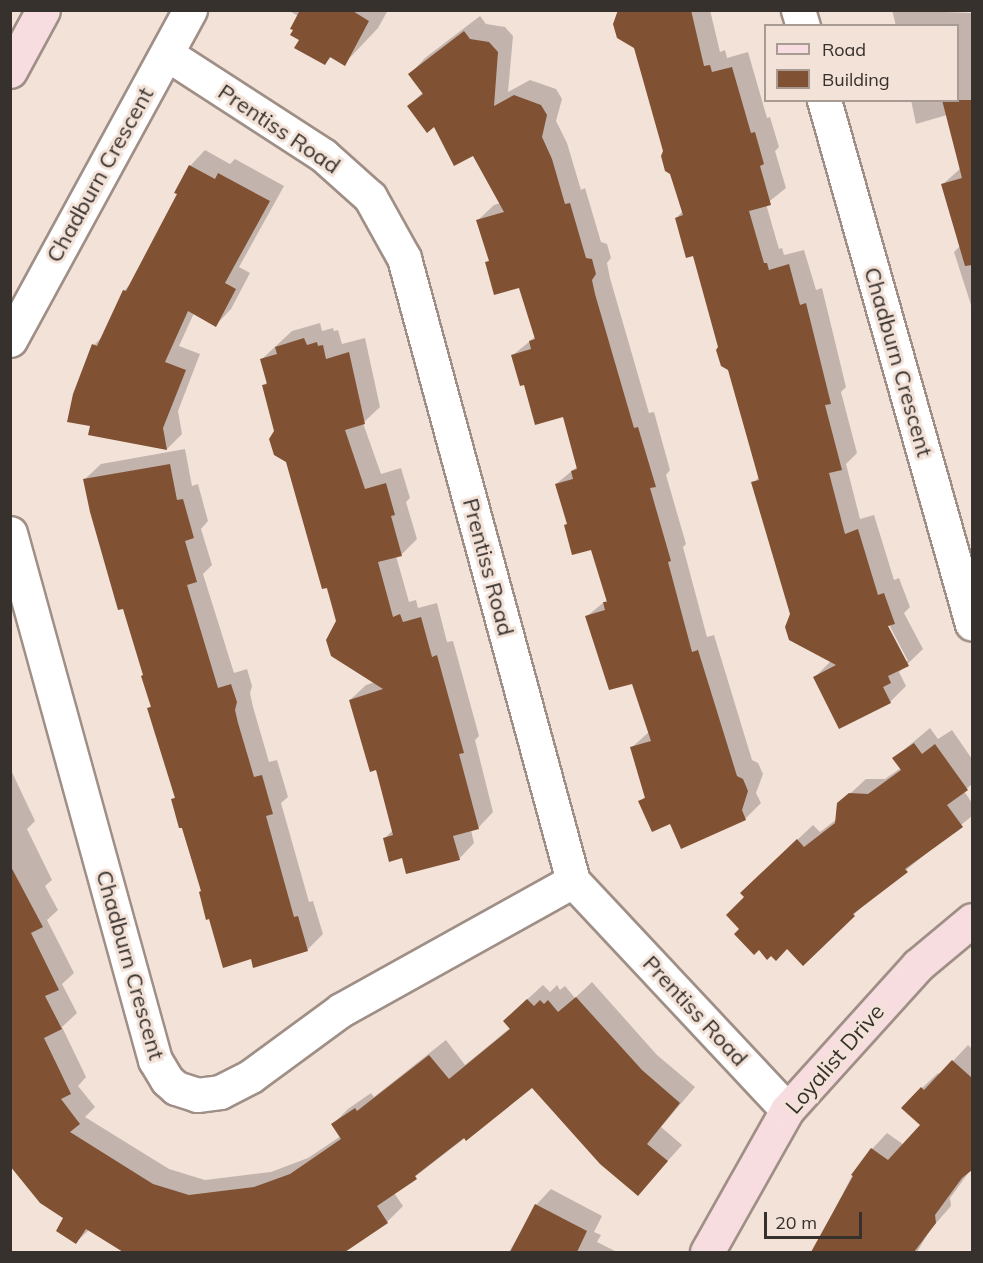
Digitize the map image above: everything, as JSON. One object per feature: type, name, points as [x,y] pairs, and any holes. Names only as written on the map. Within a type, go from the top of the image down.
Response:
[{"type":"street","points":[[10,71],[43,10]]},
{"type":"street","name":"Chadburn Crescent","points":[[10,340],[190,10]]},
{"type":"street","name":"Prentiss Road","points":[[166,54],[323,154],[370,197],[404,258],[573,881],[787,1110]]},
{"type":"street","name":"Chadburn Crescent","points":[[825,102],[972,624]]},
{"type":"street","name":"Chadburn Crescent","points":[[10,533],[155,1060],[167,1080],[176,1088],[197,1095],[209,1095],[230,1087],[251,1076],[340,1010],[573,881]]},
{"type":"street","name":"Loyalist Drive","points":[[707,1252],[787,1110],[918,965],[972,920]]},
{"type":"building","points":[[300,10],[351,10],[369,21],[345,66],[330,57],[325,65],[294,48],[299,40],[290,35],[293,30],[290,29]]},
{"type":"building","points":[[618,10],[691,10],[704,66],[710,65],[712,72],[732,67],[751,133],[755,132],[764,164],[760,166],[771,205],[749,211],[764,263],[767,263],[769,270],[789,264],[800,305],[806,303],[831,404],[825,405],[842,470],[829,473],[845,534],[858,529],[878,595],[884,593],[895,624],[888,626],[909,666],[888,676],[891,683],[883,687],[891,703],[839,729],[813,677],[836,665],[789,640],[785,627],[790,614],[751,482],[759,480],[728,370],[721,366],[716,350],[718,347],[693,256],[686,258],[675,218],[683,215],[670,174],[665,171],[661,156],[663,151],[634,48],[617,38],[613,24]]},
{"type":"building","points":[[464,31],[470,39],[489,42],[498,52],[494,106],[514,95],[541,105],[547,115],[542,137],[552,159],[565,204],[570,203],[586,258],[592,259],[596,274],[592,280],[595,294],[634,428],[638,427],[656,487],[650,488],[671,561],[668,562],[692,652],[698,650],[737,776],[743,779],[748,791],[742,810],[746,820],[681,849],[670,824],[652,832],[638,801],[645,798],[630,747],[651,741],[632,684],[609,690],[585,616],[605,610],[603,602],[607,602],[591,550],[572,555],[564,525],[567,524],[555,484],[573,479],[571,471],[577,469],[563,417],[535,425],[524,385],[520,386],[511,355],[531,349],[529,341],[535,339],[519,288],[494,295],[485,262],[489,261],[476,220],[504,212],[473,156],[454,166],[434,127],[427,133],[407,106],[423,94],[408,74]]},
{"type":"building","points":[[972,100],[972,265],[965,266],[941,184],[962,178],[943,102]]},
{"type":"building","points":[[189,165],[215,179],[218,173],[270,201],[225,283],[236,289],[216,327],[188,311],[165,362],[186,370],[163,428],[167,450],[88,435],[90,426],[67,422],[73,394],[92,344],[97,346],[123,290],[126,291],[177,194],[174,193]]},
{"type":"building","points":[[304,338],[307,345],[317,342],[318,346],[323,345],[326,359],[349,352],[365,424],[345,430],[365,489],[386,483],[395,515],[391,516],[402,556],[378,562],[393,617],[400,614],[403,622],[421,617],[432,657],[437,655],[464,753],[459,754],[479,829],[453,836],[460,860],[406,874],[402,858],[389,862],[383,838],[393,835],[376,770],[370,772],[349,700],[383,689],[331,656],[326,640],[336,621],[327,588],[322,589],[286,462],[274,455],[269,439],[274,431],[262,385],[267,384],[260,359],[277,354],[275,347]]},
{"type":"building","points":[[170,464],[177,500],[183,499],[194,538],[185,541],[197,582],[187,585],[218,688],[231,684],[237,702],[235,710],[238,723],[254,777],[262,775],[273,814],[266,816],[294,917],[298,916],[308,951],[253,968],[251,959],[223,968],[209,919],[206,920],[199,892],[201,891],[182,828],[179,828],[171,799],[175,798],[147,708],[151,707],[141,676],[143,675],[123,609],[118,610],[83,479]]},
{"type":"building","points":[[914,743],[922,754],[935,744],[968,790],[947,805],[963,827],[905,869],[908,872],[853,914],[855,916],[803,966],[787,949],[776,961],[771,956],[767,960],[759,950],[754,955],[734,934],[739,929],[726,915],[744,897],[740,893],[797,839],[804,847],[835,823],[837,803],[849,793],[868,794],[901,770],[892,758]]},
{"type":"building","points":[[10,865],[43,927],[31,933],[59,990],[45,996],[62,1029],[44,1038],[71,1094],[61,1099],[80,1124],[70,1132],[153,1184],[189,1195],[254,1187],[290,1174],[341,1139],[331,1124],[355,1108],[357,1111],[429,1055],[449,1079],[510,1029],[503,1021],[527,999],[534,1006],[540,1000],[544,1004],[548,1000],[558,1012],[576,997],[642,1070],[680,1103],[647,1144],[668,1161],[638,1196],[600,1164],[532,1088],[466,1141],[464,1138],[415,1176],[417,1179],[377,1206],[388,1223],[345,1252],[123,1252],[86,1229],[76,1244],[56,1231],[63,1218],[40,1203],[10,1166]]},
{"type":"building","points":[[952,1060],[972,1078],[972,1170],[962,1178],[935,1215],[936,1223],[914,1252],[811,1252],[853,1176],[851,1175],[871,1148],[888,1160],[920,1125],[901,1108],[921,1087],[924,1090]]},
{"type":"building","points":[[535,1204],[587,1231],[577,1252],[510,1252]]}]
